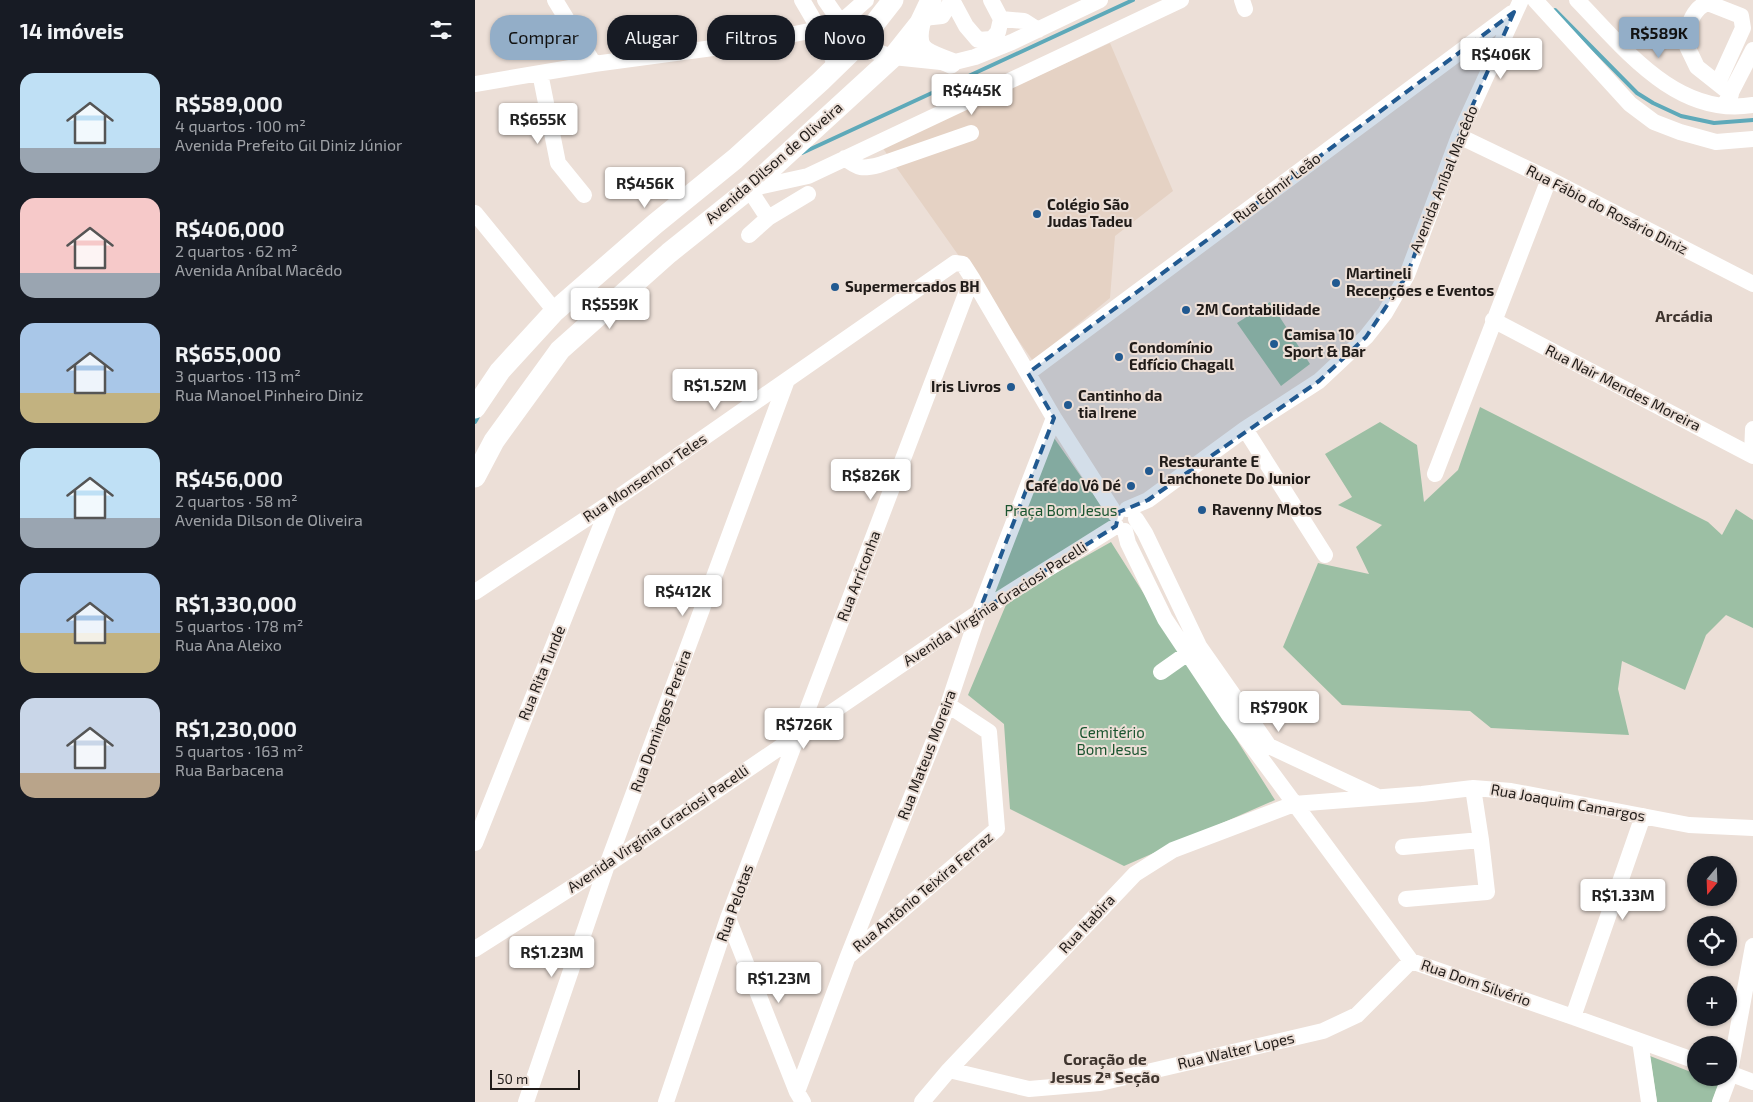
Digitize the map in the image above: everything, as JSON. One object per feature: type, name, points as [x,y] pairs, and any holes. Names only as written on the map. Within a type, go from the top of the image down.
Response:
[{"type":"main road","name":"Avenida Dilson de Oliveira","points":[[873,15],[893,0]]},
{"type":"main road","name":"Avenida Dilson de Oliveira","points":[[475,478],[493,441],[560,350],[669,253],[749,188],[893,57],[925,14]]},
{"type":"main road","points":[[925,14],[917,37],[919,46],[926,53],[951,63]]},
{"type":"main road","name":"Avenida Dilson de Oliveira","points":[[475,408],[500,372],[555,311],[655,224],[735,158],[836,66],[838,60]]},
{"type":"main road","points":[[735,158],[735,169],[740,179],[749,188]]},
{"type":"street","points":[[555,0],[594,64]]},
{"type":"street","points":[[803,0],[811,15]]},
{"type":"street","points":[[825,0],[835,15]]},
{"type":"street","points":[[858,15],[866,0]]},
{"type":"street","points":[[952,0],[966,26],[978,40],[992,39],[998,32],[1001,19],[991,0]]},
{"type":"street","points":[[925,14],[943,16],[952,0]]},
{"type":"street","points":[[884,52],[893,57],[951,63],[975,57],[1038,30],[1100,0]]},
{"type":"street","points":[[768,218],[749,188],[808,176],[1181,0]]},
{"type":"street","points":[[1535,0],[1629,104],[1654,122],[1680,132],[1716,142],[1753,139]]},
{"type":"street","points":[[1577,0],[1631,57],[1684,95],[1710,104],[1728,100],[1753,104]]},
{"type":"street","points":[[1718,83],[1743,28],[1743,21],[1741,16],[1708,3],[1703,4],[1690,20],[1684,40],[1697,67],[1718,83],[1728,100]]},
{"type":"street","name":"Avenida Aníbal Macêdo","points":[[1126,519],[1147,500],[1245,429],[1319,381],[1366,337],[1385,313],[1407,274],[1459,136],[1517,6]]},
{"type":"street","name":"Rua Edmir Leão","points":[[1028,372],[1517,6]]},
{"type":"street","points":[[1001,19],[1024,21],[1038,30]]},
{"type":"street","points":[[477,81],[750,43],[805,32]]},
{"type":"street","points":[[1728,100],[1753,50]]},
{"type":"street","points":[[833,60],[836,66]]},
{"type":"street","points":[[540,73],[558,163],[584,194]]},
{"type":"street","points":[[845,158],[854,166],[865,168],[879,165],[971,133]]},
{"type":"street","name":"Rua Fábio do Rosário Diniz","points":[[1459,136],[1753,284]]},
{"type":"street","points":[[1435,474],[1493,320],[1549,180]]},
{"type":"street","points":[[749,234],[768,218],[807,194]]},
{"type":"street","points":[[475,213],[555,311]]},
{"type":"street","name":"Rua Monsenhor Teles","points":[[475,592],[610,503],[955,263],[963,264],[972,278]]},
{"type":"street","points":[[972,278],[1054,418],[1126,519],[1145,532],[1193,649],[1269,746],[1379,797]]},
{"type":"street","name":"Rua Arriconha","points":[[799,734],[972,278]]},
{"type":"street","name":"Rua Nair Mendes Moreira","points":[[1493,320],[1752,455]]},
{"type":"street","name":"Rua Domingos Pereira","points":[[526,1102],[607,865],[787,380]]},
{"type":"street","name":"Rua Mateus Moreira","points":[[800,1097],[848,956],[948,705],[979,612],[1054,418]]},
{"type":"street","points":[[1245,429],[1325,555]]},
{"type":"street","points":[[1752,455],[1753,429]]},
{"type":"street","name":"Rua Rita Tunde","points":[[475,843],[610,503]]},
{"type":"street","name":"Avenida Virgínia Graciosi Pacelli","points":[[475,949],[607,865],[979,612],[1126,519]]},
{"type":"street","points":[[1161,672],[1193,649]]},
{"type":"street","name":"Rua Dom Silvério","points":[[1193,649],[1229,715],[1411,961],[1573,1016],[1687,1059]]},
{"type":"street","name":"Rua Antônio Teixira Ferraz","points":[[848,956],[997,829],[989,732],[948,705]]},
{"type":"street","name":"Rua Pelotas","points":[[666,1102],[728,918],[799,734]]},
{"type":"street","name":"Rua Joaquim Camargos","points":[[1294,804],[1379,797],[1511,791],[1689,826],[1751,830]]},
{"type":"street","points":[[1406,899],[1487,892],[1474,794]]},
{"type":"street","name":"Rua Itabira","points":[[922,1102],[949,1070],[1135,874],[1173,850],[1294,804]]},
{"type":"street","points":[[1573,1016],[1643,816]]},
{"type":"street","points":[[1403,847],[1481,840]]},
{"type":"street","points":[[728,918],[800,1097]]},
{"type":"street","points":[[1736,1036],[1753,946]]},
{"type":"street","name":"Rua Walter Lopes","points":[[949,1070],[1029,1089],[1100,1083],[1323,1031],[1357,1015],[1411,961]]},
{"type":"street","points":[[1640,1041],[1649,1102]]},
{"type":"street","points":[[1737,1077],[1753,1082]]},
{"type":"street","points":[[1720,1102],[1725,1086]]},
{"type":"highlighted area","points":[[1514,12],[1459,136],[1407,275],[1366,337],[1319,381],[1148,500],[1119,512],[1116,526],[979,612],[1054,418],[1028,373]]},
{"type":"shaded area","name":"Colégio São Judas Tadeu","points":[[1110,43],[1173,191],[1115,236],[1110,298],[1033,361],[882,147]]},
{"type":"green space","name":"Camisa 10 Sport & Bar","points":[[1270,302],[1310,364],[1281,386],[1237,323]]},
{"type":"green space","points":[[1480,407],[1708,522],[1722,535],[1736,509],[1753,520],[1753,628],[1726,615],[1706,635],[1685,690],[1622,661],[1618,689],[1629,735],[1491,728],[1470,711],[1342,705],[1283,647],[1318,563],[1369,574],[1356,547],[1382,525],[1338,505],[1352,497],[1325,454],[1380,422],[1417,445],[1424,502],[1458,470]]},
{"type":"green space","name":"Praça Bom Jesus","points":[[1052,435],[1112,521],[988,602]]},
{"type":"green space","name":"Cemitério Bom Jesus","points":[[1111,542],[1275,800],[1124,866],[1010,809],[1004,724],[968,695],[1008,600]]},
{"type":"green space","points":[[1650,1056],[1687,1070],[1687,1086],[1718,1086],[1712,1102],[1657,1102]]},
{"type":"waterway","points":[[802,153],[1133,0]]},
{"type":"waterway","points":[[1555,10],[1637,93],[1653,103],[1681,116],[1714,123],[1753,120]]},
{"type":"waterway","points":[[475,422],[479,415]]},
{"type":"place","name":"Colégio São Judas Tadeu","points":[[1037,214]]},
{"type":"place","name":"Martineli Recepções e Eventos","points":[[1336,283]]},
{"type":"place","name":"Supermercados BH","points":[[835,287]]},
{"type":"place","name":"2M Contabilidade","points":[[1186,310]]},
{"type":"place","name":"Camisa 10 Sport & Bar","points":[[1274,344]]},
{"type":"place","name":"Condomínio Edfício Chagall","points":[[1119,357]]},
{"type":"place","name":"Iris Livros","points":[[1011,387]]},
{"type":"place","name":"Cantinho da tia Irene","points":[[1068,405]]},
{"type":"place","name":"Restaurante E Lanchonete Do Junior","points":[[1149,471]]},
{"type":"place","name":"Café do Vô Dé","points":[[1131,486]]},
{"type":"place","name":"Ravenny Motos","points":[[1202,510]]},
{"type":"district","name":"Arcádia","points":[[1684,316]]},
{"type":"district","name":"Coração de Jesus 2ª Seção","points":[[1105,1068]]}]
